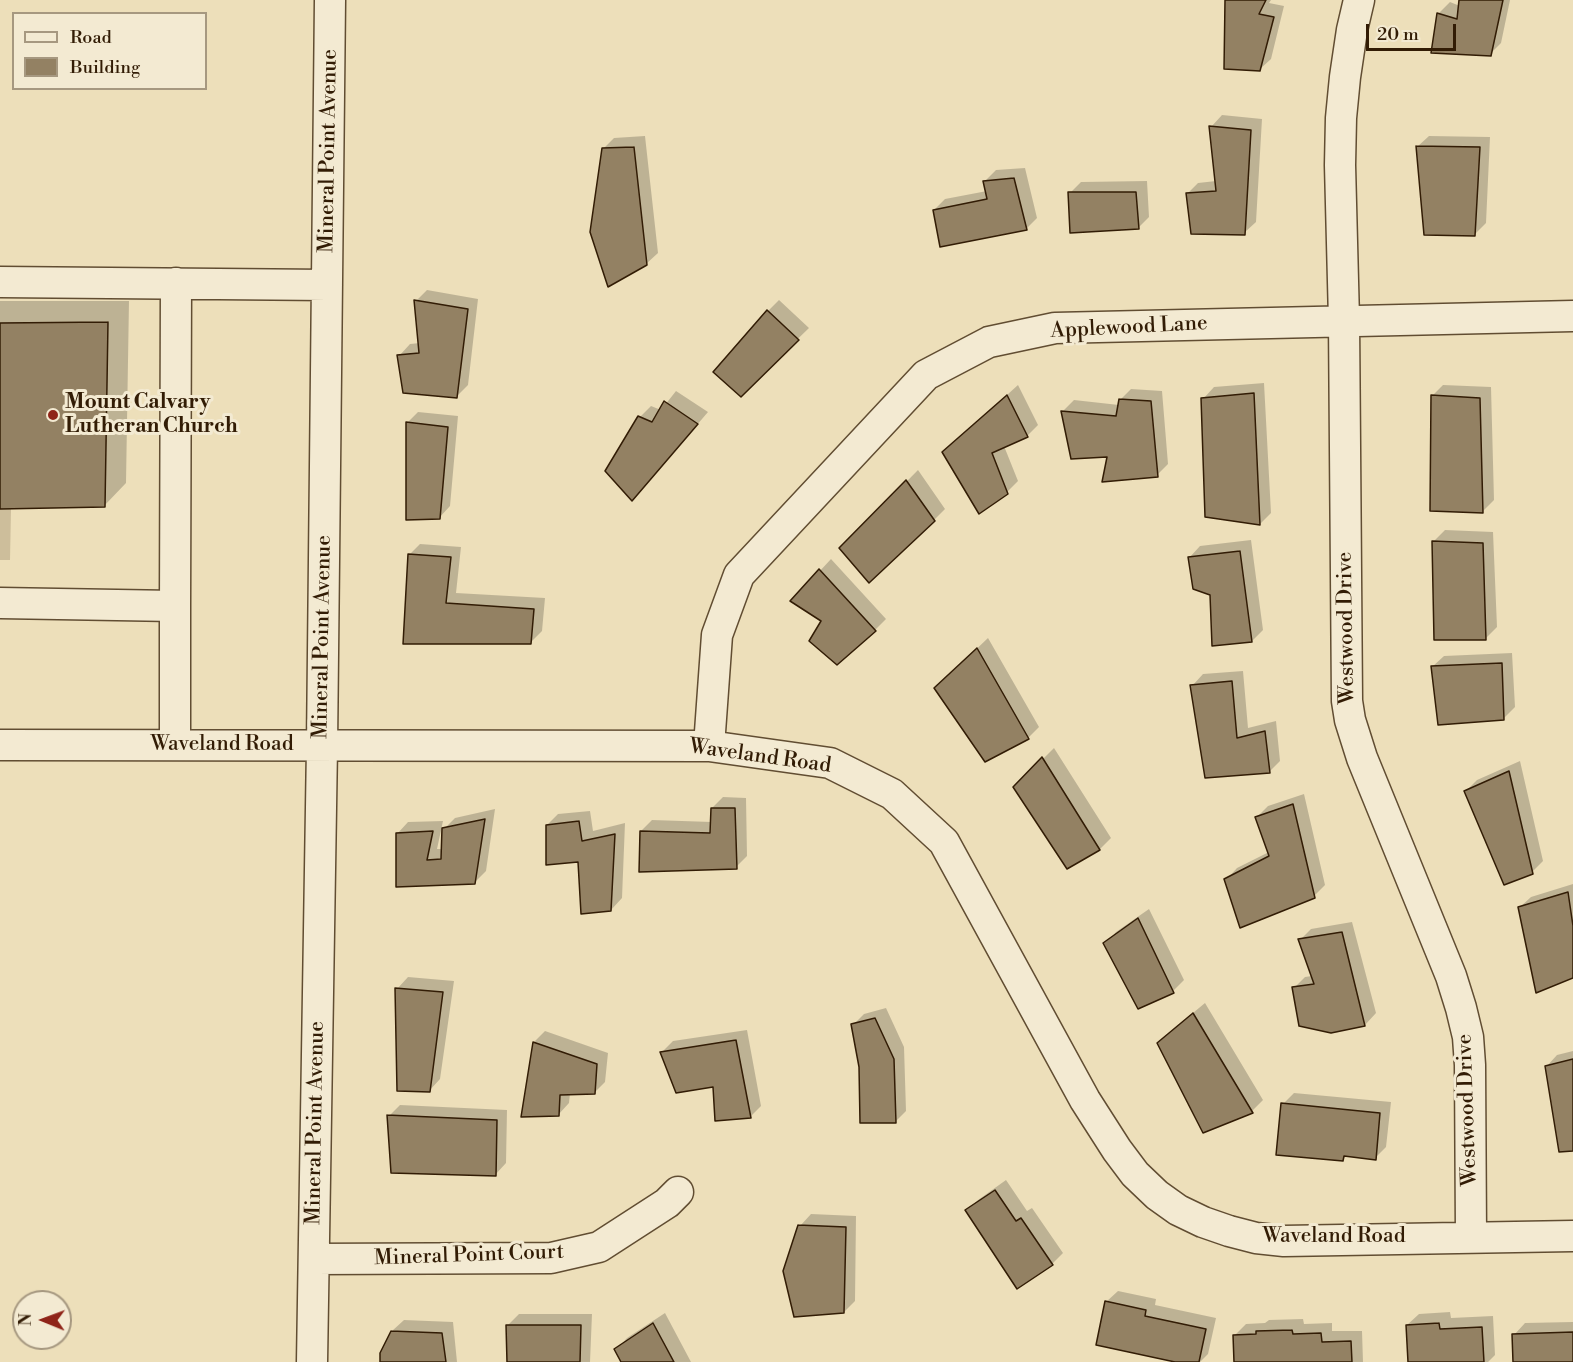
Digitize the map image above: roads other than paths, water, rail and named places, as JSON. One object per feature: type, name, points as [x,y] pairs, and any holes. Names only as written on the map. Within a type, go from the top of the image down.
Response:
[{"type":"street","name":"Mineral Point Avenue","points":[[312,1362],[322,746],[330,0]]},
{"type":"street","name":"Westwood Drive","points":[[1359,0],[1352,30],[1341,118],[1347,701],[1362,758],[1452,976],[1464,1017],[1470,1065],[1470,1236]]},
{"type":"street","points":[[0,282],[327,285]]},
{"type":"street","points":[[175,745],[176,283]]},
{"type":"street","name":"Applewood Lane","points":[[709,746],[717,635],[739,575],[926,375],[988,342],[1055,328],[1573,316]]},
{"type":"street","points":[[0,603],[175,606]]},
{"type":"street","name":"Waveland Road","points":[[0,745],[709,746],[830,763],[892,794],[944,842],[1098,1120],[1135,1174],[1157,1195],[1178,1210],[1228,1231],[1284,1241],[1573,1236]]},
{"type":"street","name":"Mineral Point Court","points":[[313,1267],[551,1258],[599,1247],[667,1203],[678,1192]]},
{"type":"place","name":"Mount Calvary Lutheran Church","points":[[53,415]]}]
